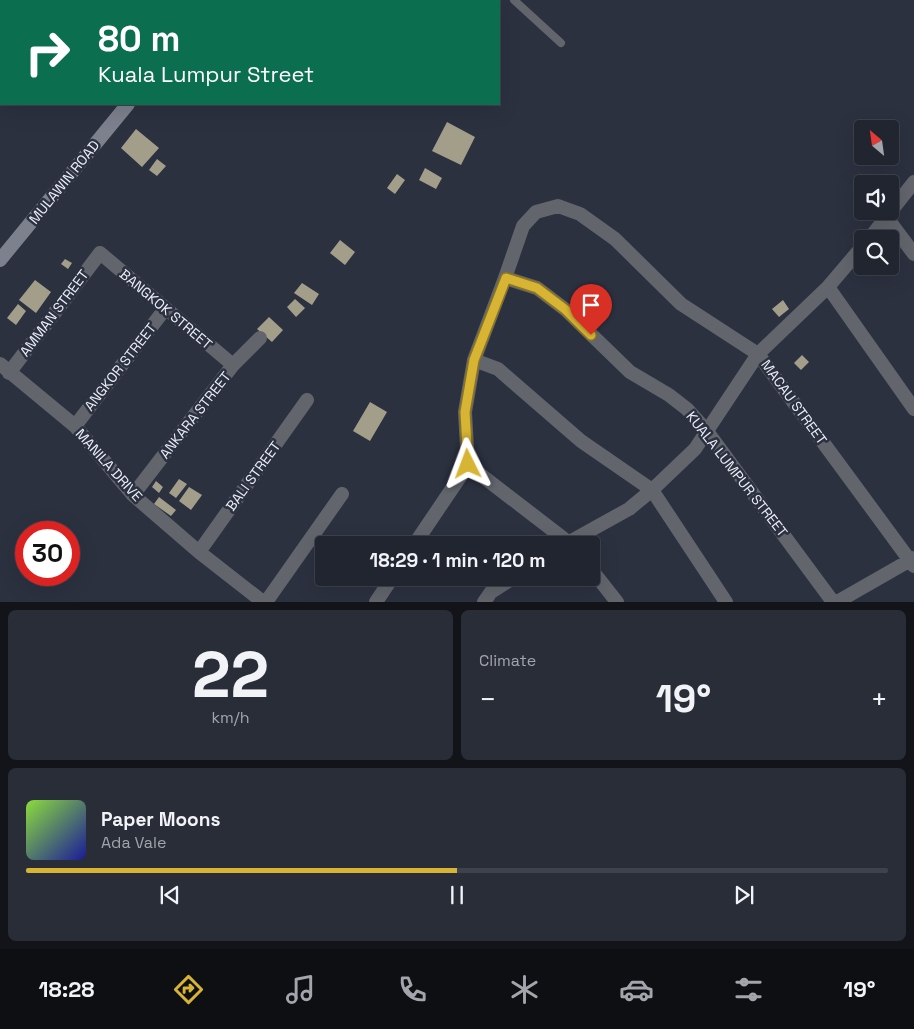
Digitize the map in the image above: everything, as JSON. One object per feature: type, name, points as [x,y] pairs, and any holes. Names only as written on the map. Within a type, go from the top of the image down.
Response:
[{"type":"main road","name":"MULAWIN ROAD","points":[[0,260],[127,105]]},
{"type":"street","points":[[899,201],[914,182]]},
{"type":"street","name":"MACAU STREET","points":[[506,278],[523,226],[536,212],[558,206],[580,214],[615,239],[681,304],[758,354],[913,562]]},
{"type":"street","points":[[876,230],[884,220]]},
{"type":"street","points":[[888,220],[914,254]]},
{"type":"street","name":"BANGKOK STREET","points":[[100,253],[233,365]]},
{"type":"street","name":"AMMAN STREET","points":[[3,368],[100,253]]},
{"type":"street","points":[[583,536],[629,509],[695,449],[758,354],[828,287],[854,256]]},
{"type":"street","points":[[420,536],[468,464],[465,412],[474,360],[506,278]]},
{"type":"street","name":"KUALA LUMPUR STREET","points":[[506,278],[537,288],[566,310],[630,372],[669,395],[687,409],[706,430],[833,602]]},
{"type":"street","points":[[828,287],[914,409]]},
{"type":"street","name":"ANGKOR STREET","points":[[75,426],[165,308]]},
{"type":"street","name":"ANKARA STREET","points":[[133,495],[233,365],[260,338]]},
{"type":"street","points":[[474,360],[498,368],[581,441],[652,490],[726,602]]},
{"type":"street","name":"MANILA DRIVE","points":[[3,368],[75,426],[133,495],[199,552],[262,602]]},
{"type":"street","name":"BALI STREET","points":[[199,552],[307,400]]},
{"type":"street","points":[[468,464],[559,536]]},
{"type":"street","points":[[266,602],[342,494]]},
{"type":"street","points":[[836,602],[913,562]]},
{"type":"street","points":[[600,580],[617,602]]},
{"type":"street","points":[[376,602],[387,586]]},
{"type":"street","points":[[484,602],[491,592],[500,586]]},
{"type":"lane","points":[[514,0],[561,43]]},
{"type":"building","points":[[447,122],[475,137],[461,165],[432,151]]},
{"type":"building","points":[[136,129],[159,148],[142,167],[121,148]]},
{"type":"building","points":[[157,159],[166,166],[157,176],[149,170]]},
{"type":"building","points":[[425,168],[442,178],[436,189],[419,180]]},
{"type":"building","points":[[397,174],[405,180],[395,194],[387,188]]},
{"type":"building","points":[[340,240],[355,252],[345,265],[330,253]]},
{"type":"building","points":[[65,259],[72,263],[68,269],[61,264]]},
{"type":"building","points":[[35,280],[51,292],[36,313],[19,300]]},
{"type":"building","points":[[302,283],[319,294],[312,305],[294,293]]},
{"type":"building","points":[[295,299],[305,308],[296,317],[287,307]]},
{"type":"building","points":[[783,300],[789,309],[779,317],[772,309]]},
{"type":"building","points":[[18,304],[26,311],[16,325],[7,318]]},
{"type":"building","points":[[269,317],[283,330],[272,342],[257,329]]},
{"type":"building","points":[[802,355],[809,362],[801,370],[794,363]]},
{"type":"building","points":[[370,402],[387,412],[370,441],[353,431]]},
{"type":"building","points":[[179,479],[187,484],[176,498],[169,493]]},
{"type":"building","points":[[156,481],[163,487],[159,493],[152,487]]},
{"type":"building","points":[[189,487],[202,495],[191,510],[179,501]]},
{"type":"building","points":[[159,497],[176,510],[171,516],[154,504]]},
{"type":"route","points":[[468,464],[465,412],[474,360],[506,278],[537,288],[566,310],[591,335]]}]
